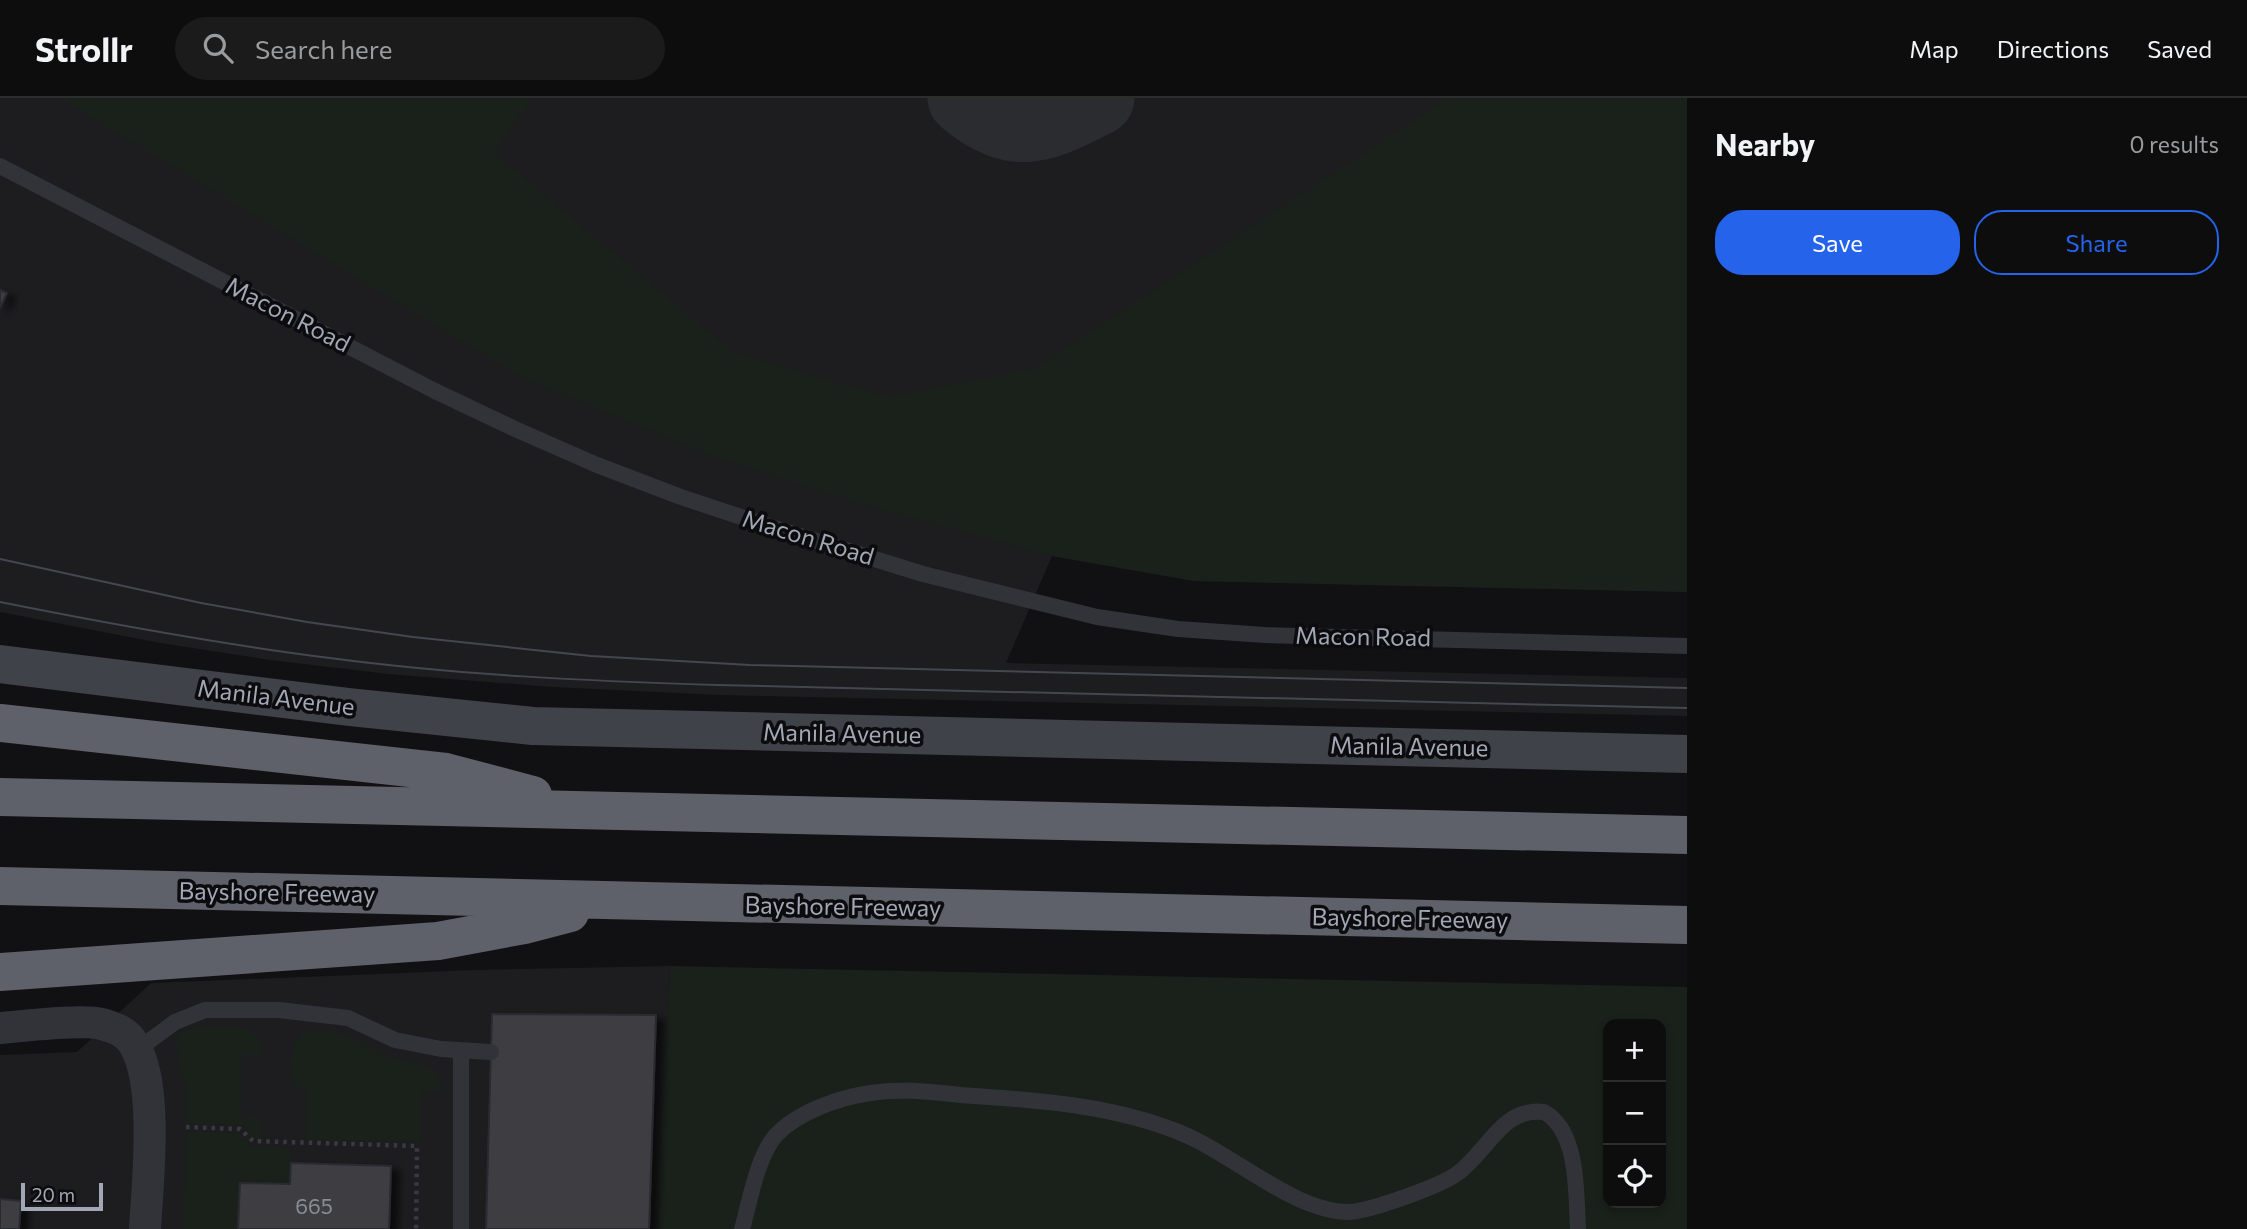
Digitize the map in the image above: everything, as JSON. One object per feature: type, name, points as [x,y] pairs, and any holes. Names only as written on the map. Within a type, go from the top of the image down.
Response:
[{"type":"highway","points":[[0,723],[446,772],[592,811]]},
{"type":"highway","points":[[0,797],[1687,835]]},
{"type":"highway","name":"Bayshore Freeway","points":[[0,886],[1687,925]]},
{"type":"highway","points":[[0,972],[438,941],[524,925],[617,901]]},
{"type":"main road","name":"Manila Avenue","points":[[0,664],[349,708],[533,726],[1687,754]]},
{"type":"street","points":[[0,1028],[100,1023],[124,1032],[137,1049],[146,1073],[150,1108],[145,1229]]},
{"type":"lane","name":"Macon Road","points":[[0,166],[435,391],[597,465],[765,526],[923,574],[1097,617],[1178,629],[1265,635],[1687,646]]},
{"type":"lane","points":[[137,1049],[175,1022],[205,1010],[279,1010],[348,1018],[395,1040],[461,1051],[491,1052]]},
{"type":"lane","points":[[461,1051],[461,1229]]},
{"type":"lane","points":[[742,1229],[763,1156],[776,1136],[814,1111],[842,1099],[873,1092],[920,1092],[1041,1100],[1134,1117],[1192,1138],[1300,1199],[1326,1209],[1351,1212],[1435,1187],[1476,1158],[1508,1120],[1525,1112],[1544,1112],[1559,1125],[1570,1150],[1576,1183],[1578,1229]]},
{"type":"path","points":[[186,1126],[240,1129],[253,1141],[417,1146],[416,1229]]},
{"type":"shaded area","points":[[0,98],[1687,98],[1687,592],[1194,581],[1052,556],[1006,663],[1687,678],[1687,716],[720,695],[552,687],[388,674],[270,660],[160,643],[0,612]]},
{"type":"shaded area","points":[[60,98],[532,98],[494,153],[734,353],[889,397],[1034,369],[1448,98],[1687,98],[1687,592],[1194,581],[1052,556],[852,501],[705,453],[521,377]]},
{"type":"shaded area","points":[[670,966],[662,1229],[0,1229],[0,1055],[77,1052],[151,983],[476,970]]},
{"type":"shaded area","points":[[670,966],[1687,987],[1687,1229],[658,1229]]},
{"type":"shaded area","points":[[194,1027],[245,1028],[259,1039],[262,1046],[261,1055],[241,1055],[241,1118],[261,1118],[261,1139],[253,1139],[242,1125],[187,1124],[187,1083],[183,1083],[177,1039],[178,1034]]},
{"type":"shaded area","points":[[317,1029],[337,1033],[384,1055],[423,1065],[436,1073],[442,1082],[438,1092],[421,1089],[420,1142],[306,1140],[307,1087],[302,1089],[293,1083],[292,1056],[300,1036]]},
{"type":"shaded area","points":[[187,1131],[240,1133],[249,1146],[291,1148],[290,1184],[238,1229],[183,1229]]},
{"type":"building","points":[[0,290],[7,293],[0,308]]},
{"type":"building","points":[[492,1014],[656,1015],[649,1229],[486,1229]]},
{"type":"building","points":[[291,1163],[391,1166],[389,1229],[238,1229],[240,1183],[290,1184]]},
{"type":"building","points":[[0,1199],[21,1201],[19,1229],[0,1229]]},
{"type":"taxiway","points":[[965,98],[1000,120],[1015,124],[1045,121],[1097,98]]},
{"type":"tram line","points":[[0,559],[201,603],[307,622],[413,637],[591,656],[750,665],[1687,688]]},
{"type":"tram line","points":[[0,602],[165,633],[288,652],[426,669],[523,676],[717,685],[1687,708]]}]
